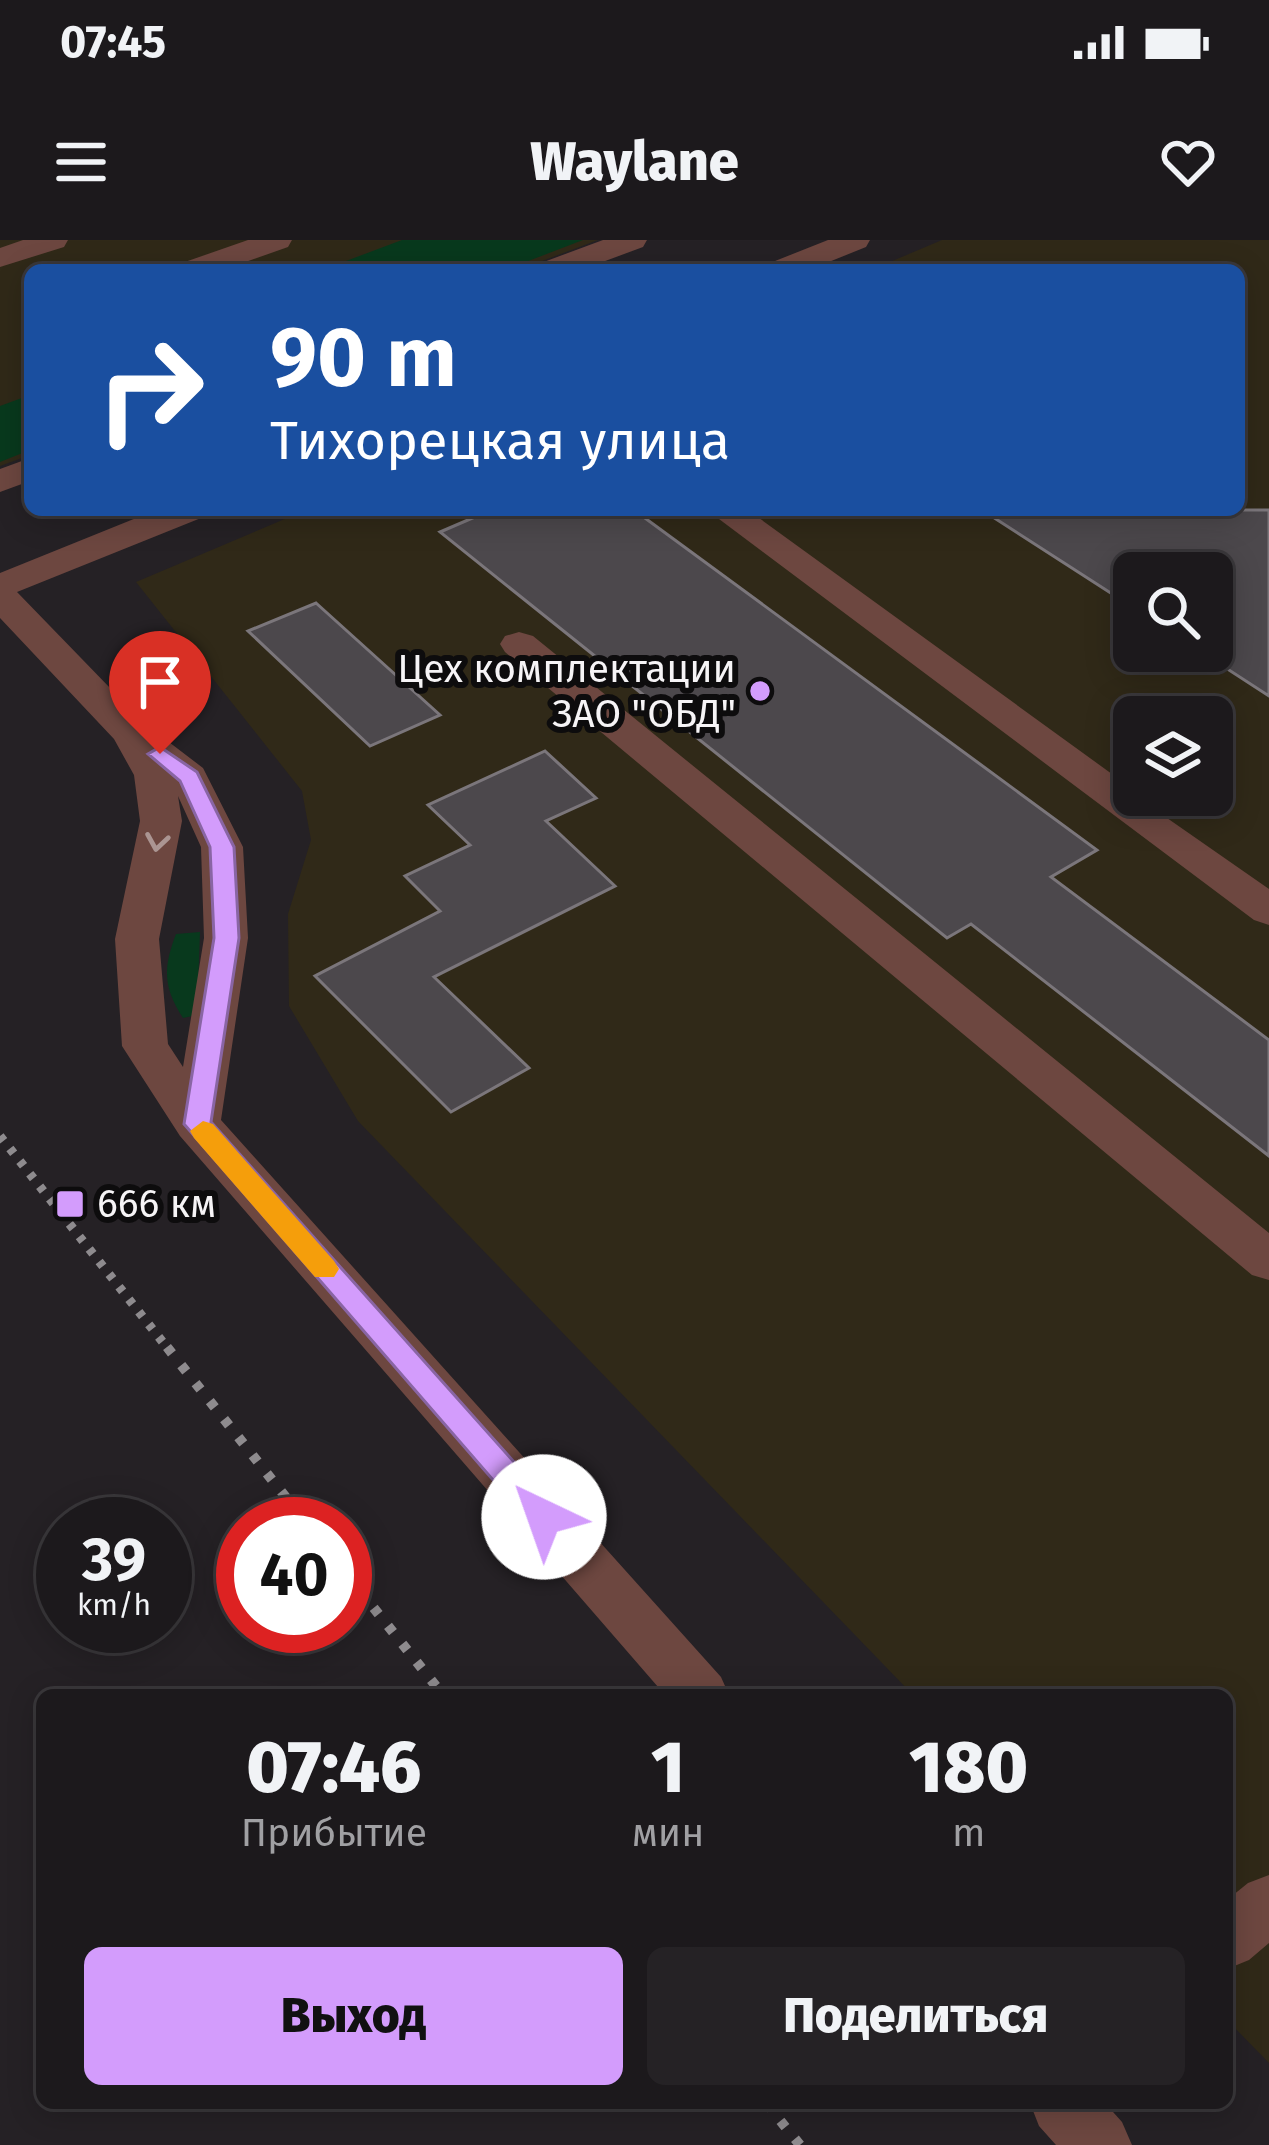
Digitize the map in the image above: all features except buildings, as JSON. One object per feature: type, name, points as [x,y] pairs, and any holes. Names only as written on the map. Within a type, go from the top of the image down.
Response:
[{"type":"street","points":[[0,258],[53,240]]},
{"type":"street","points":[[210,264],[277,240]]},
{"type":"street","points":[[568,264],[632,240]]},
{"type":"street","points":[[796,264],[855,240]]},
{"type":"street","points":[[0,586],[173,516]]},
{"type":"street","points":[[733,516],[1269,910]]},
{"type":"street","points":[[0,596],[130,732],[189,777],[222,847],[226,938],[197,1124]]},
{"type":"street","points":[[519,644],[1269,1261]]},
{"type":"street","points":[[130,732],[154,775],[161,821],[137,939],[145,1046],[197,1124],[696,1689]]},
{"type":"street","points":[[1233,1934],[1269,1904]]},
{"type":"street","points":[[1067,2109],[1099,2145]]},
{"type":"shaded area","points":[[0,240],[598,240],[534,264],[24,264],[24,457],[0,466]]},
{"type":"shaded area","points":[[942,240],[1269,240],[1269,2063],[1233,2026],[1233,1689],[907,1689],[358,1121],[289,1006],[288,914],[311,840],[302,791],[136,582],[292,516],[1245,516],[1245,264],[885,264]]},
{"type":"green space","points":[[402,240],[583,240],[521,264],[338,264]]},
{"type":"green space","points":[[24,397],[24,452],[0,462],[0,406]]},
{"type":"green space","points":[[200,932],[197,1015],[183,1018],[169,987],[169,957],[176,934]]},
{"type":"railway","points":[[0,1136],[169,1350]]},
{"type":"railway","points":[[167,1347],[286,1497]]},
{"type":"railway","points":[[372,1606],[438,1689]]},
{"type":"railway","points":[[771,2109],[800,2145]]},
{"type":"slow traffic","points":[[203,1131],[325,1269]]},
{"type":"place","name":"Цех комплектации ЗАО \"ОБД\"","points":[[760,691]]},
{"type":"place","name":"666 км","points":[[70,1204]]},
{"type":"route","points":[[160,754],[189,777],[222,847],[226,938],[197,1124],[544,1517]]}]
